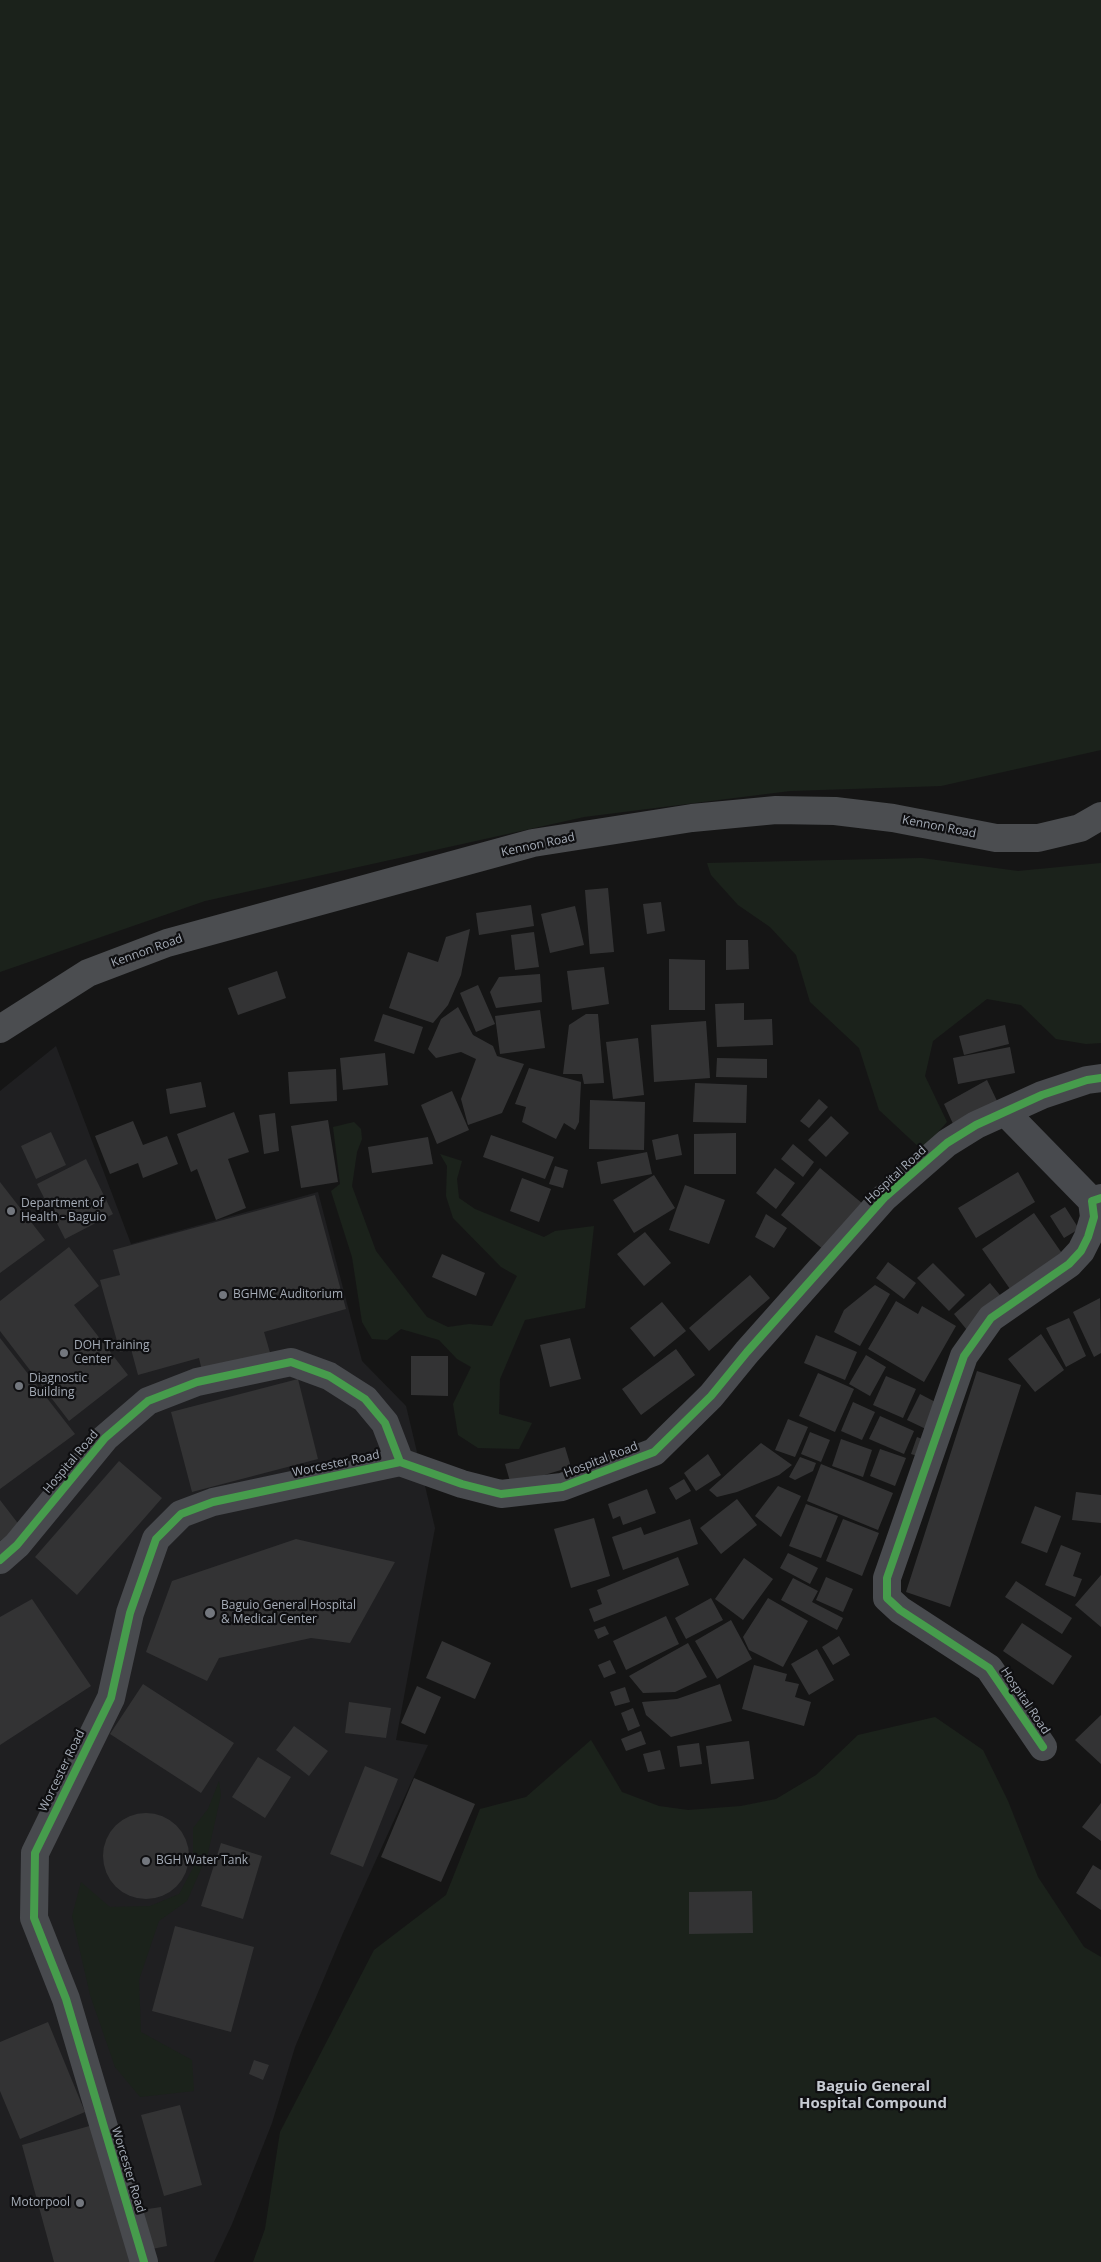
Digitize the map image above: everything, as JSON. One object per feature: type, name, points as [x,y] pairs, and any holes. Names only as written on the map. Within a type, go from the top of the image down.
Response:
[{"type":"highway","name":"Kennon Road","points":[[0,1029],[88,973],[167,942],[533,843],[692,818],[776,810],[845,812],[910,821],[996,838],[1038,838],[1080,828],[1101,816]]},
{"type":"street","name":"Hospital Road","points":[[0,1560],[17,1545],[105,1438],[148,1400],[197,1382],[290,1362],[329,1376],[365,1399],[385,1423],[400,1462],[462,1484],[501,1494],[562,1487],[654,1452],[711,1396],[747,1352],[884,1198],[948,1143],[976,1125],[1042,1095],[1088,1080],[1101,1078]]},
{"type":"street","name":"Hospital Road","points":[[1005,1112],[1096,1199],[1094,1217],[1088,1237],[1081,1251],[1069,1264],[991,1318],[964,1356],[887,1578],[887,1598],[900,1610],[989,1668],[1043,1747]]},
{"type":"street","name":"Worcester Road","points":[[144,2262],[66,1999],[34,1918],[35,1853],[111,1698],[130,1614],[156,1539],[181,1514],[213,1502],[400,1462]]},
{"type":"shaded area","points":[[0,0],[1101,0],[1101,750],[941,786],[790,791],[584,817],[205,901],[0,972]]},
{"type":"shaded area","points":[[922,858],[1018,871],[1101,863],[1101,1043],[1086,1044],[1056,1039],[1021,1005],[987,999],[933,1041],[925,1076],[947,1122],[922,1150],[879,1110],[859,1048],[810,1002],[796,955],[770,927],[738,905],[711,875],[707,863]]},
{"type":"shaded area","name":"Baguio General Hospital & Medical Center","points":[[56,1046],[131,1244],[318,1192],[362,1361],[406,1406],[435,1528],[396,1740],[428,1745],[343,1933],[295,2047],[272,2123],[232,2224],[214,2262],[0,2262],[0,1091]]},
{"type":"shaded area","points":[[354,1122],[361,1129],[362,1139],[357,1152],[352,1186],[376,1251],[427,1317],[448,1327],[469,1324],[492,1326],[517,1276],[501,1267],[453,1218],[446,1196],[447,1166],[440,1154],[462,1161],[457,1179],[459,1198],[475,1209],[544,1237],[555,1231],[594,1226],[585,1308],[525,1320],[500,1379],[499,1414],[532,1423],[519,1449],[478,1448],[458,1435],[453,1404],[471,1367],[457,1359],[439,1340],[401,1329],[387,1340],[372,1339],[362,1322],[352,1257],[331,1191],[340,1184],[333,1127]]},
{"type":"shaded area","points":[[935,1717],[983,1750],[1008,1801],[1038,1877],[1084,1947],[1101,1957],[1101,2262],[253,2262],[265,2229],[280,2132],[374,1950],[446,1895],[480,1809],[526,1797],[591,1740],[622,1792],[659,1806],[688,1810],[741,1806],[776,1799],[816,1775],[858,1735]]},
{"type":"shaded area","points":[[219,1781],[221,1795],[208,1853],[187,1901],[159,1921],[139,1980],[141,2032],[192,2060],[194,2091],[140,2097],[115,2067],[90,1995],[72,1916],[81,1882],[110,1907],[150,1906],[179,1894],[193,1868],[193,1828],[208,1809]]},
{"type":"building","points":[[608,888],[614,952],[590,954],[585,890]]},
{"type":"building","points":[[661,902],[665,931],[647,934],[643,904]]},
{"type":"building","points":[[531,905],[534,926],[479,935],[476,913]]},
{"type":"building","points":[[575,906],[584,945],[550,953],[541,914]]},
{"type":"building","points":[[470,929],[461,975],[448,1005],[433,1023],[389,1008],[408,952],[438,962],[446,937]]},
{"type":"building","points":[[534,932],[539,967],[515,970],[511,935]]},
{"type":"building","points":[[726,940],[748,940],[749,969],[726,970]]},
{"type":"building","points":[[669,959],[705,960],[705,1010],[669,1010]]},
{"type":"building","points":[[604,967],[609,1004],[572,1010],[567,971]]},
{"type":"building","points":[[277,971],[286,998],[238,1015],[228,988]]},
{"type":"building","points":[[540,974],[542,1002],[496,1008],[490,992],[499,977]]},
{"type":"building","points":[[478,985],[495,1024],[476,1032],[460,993]]},
{"type":"building","points":[[744,1003],[744,1020],[772,1019],[773,1045],[717,1047],[715,1004]]},
{"type":"building","points":[[458,1007],[473,1035],[493,1046],[497,1056],[524,1064],[502,1113],[468,1125],[461,1099],[476,1059],[461,1052],[436,1058],[428,1049],[441,1019]]},
{"type":"building","points":[[540,1010],[545,1048],[500,1054],[495,1016]]},
{"type":"building","points":[[383,1014],[423,1027],[414,1054],[374,1041]]},
{"type":"building","points":[[586,1014],[598,1014],[604,1083],[584,1084],[582,1074],[563,1074],[569,1025]]},
{"type":"building","points":[[706,1021],[710,1078],[654,1082],[651,1025]]},
{"type":"building","points":[[1005,1025],[1009,1044],[964,1055],[959,1036]]},
{"type":"building","points":[[638,1038],[644,1095],[613,1099],[606,1042]]},
{"type":"building","points":[[1010,1047],[1015,1073],[958,1084],[953,1058]]},
{"type":"building","points":[[385,1053],[388,1085],[343,1090],[340,1058]]},
{"type":"building","points":[[717,1058],[767,1059],[767,1078],[716,1077]]},
{"type":"building","points":[[529,1068],[581,1082],[579,1122],[575,1130],[564,1123],[556,1139],[522,1122],[526,1107],[515,1104]]},
{"type":"building","points":[[336,1069],[337,1101],[290,1104],[288,1072]]},
{"type":"building","points":[[987,1080],[998,1103],[954,1126],[944,1104]]},
{"type":"building","points":[[201,1082],[206,1107],[170,1114],[166,1089]]},
{"type":"building","points":[[695,1083],[747,1085],[746,1123],[693,1122]]},
{"type":"building","points":[[452,1091],[469,1130],[437,1144],[421,1105]]},
{"type":"building","points":[[819,1099],[828,1107],[809,1128],[800,1121]]},
{"type":"building","points":[[590,1100],[645,1102],[644,1150],[589,1149]]},
{"type":"building","points":[[234,1112],[249,1152],[228,1159],[246,1208],[216,1220],[197,1169],[191,1172],[177,1134]]},
{"type":"building","points":[[275,1113],[279,1151],[264,1154],[259,1115]]},
{"type":"building","points":[[831,1116],[849,1133],[826,1157],[808,1140]]},
{"type":"building","points":[[328,1120],[338,1182],[301,1188],[291,1126]]},
{"type":"building","points":[[133,1121],[143,1145],[167,1136],[178,1164],[143,1178],[138,1163],[110,1174],[95,1136]]},
{"type":"building","points":[[51,1132],[66,1165],[36,1179],[21,1146]]},
{"type":"building","points":[[736,1133],[736,1174],[694,1174],[694,1134]]},
{"type":"building","points":[[678,1134],[682,1155],[656,1160],[652,1140]]},
{"type":"building","points":[[491,1135],[554,1157],[545,1179],[483,1157]]},
{"type":"building","points":[[428,1137],[433,1164],[372,1173],[368,1147]]},
{"type":"building","points":[[793,1144],[814,1162],[803,1177],[781,1159]]},
{"type":"building","points":[[647,1152],[652,1174],[601,1184],[597,1162]]},
{"type":"building","points":[[86,1159],[113,1214],[65,1239],[37,1184]]},
{"type":"building","points":[[555,1166],[568,1170],[563,1188],[549,1184]]},
{"type":"building","points":[[775,1168],[795,1183],[776,1209],[756,1193]]},
{"type":"building","points":[[820,1168],[863,1204],[824,1250],[781,1215]]},
{"type":"building","points":[[1018,1172],[1035,1202],[976,1238],[958,1208]]},
{"type":"building","points":[[654,1175],[675,1208],[634,1233],[613,1200]]},
{"type":"building","points":[[522,1178],[551,1189],[539,1222],[510,1211]]},
{"type":"building","name":"Department of Health - Baguio","points":[[0,1182],[45,1240],[0,1273]]},
{"type":"building","points":[[685,1185],[725,1200],[709,1244],[669,1230]]},
{"type":"building","name":"BGHMC Auditorium","points":[[315,1195],[346,1309],[264,1332],[271,1356],[203,1375],[199,1358],[138,1375],[131,1349],[120,1352],[100,1280],[120,1275],[113,1250]]},
{"type":"building","points":[[1065,1207],[1079,1229],[1064,1238],[1050,1216]]},
{"type":"building","points":[[1034,1213],[1068,1262],[1017,1299],[982,1249]]},
{"type":"building","points":[[766,1214],[787,1228],[774,1248],[755,1237]]},
{"type":"building","points":[[645,1232],[671,1263],[644,1286],[617,1254]]},
{"type":"building","name":"DOH Training Center","points":[[69,1247],[99,1286],[74,1305],[128,1375],[69,1421],[0,1331],[0,1301]]},
{"type":"building","points":[[442,1254],[485,1273],[476,1296],[432,1277]]},
{"type":"building","points":[[888,1262],[916,1283],[904,1299],[876,1278]]},
{"type":"building","points":[[933,1263],[965,1295],[949,1311],[917,1278]]},
{"type":"building","points":[[750,1275],[770,1298],[709,1351],[689,1328]]},
{"type":"building","points":[[990,1283],[1004,1300],[967,1330],[954,1314]]},
{"type":"building","points":[[875,1285],[890,1294],[860,1346],[834,1332],[844,1310]]},
{"type":"building","points":[[1100,1298],[1101,1353],[1094,1357],[1073,1312]]},
{"type":"building","points":[[896,1301],[918,1314],[922,1306],[956,1326],[924,1382],[868,1349]]},
{"type":"building","points":[[662,1302],[686,1331],[654,1357],[630,1328]]},
{"type":"building","points":[[1069,1318],[1086,1356],[1066,1367],[1046,1328]]},
{"type":"building","points":[[1041,1334],[1064,1370],[1035,1392],[1008,1359]]},
{"type":"building","points":[[816,1335],[857,1352],[845,1380],[804,1363]]},
{"type":"building","name":"Diagnostic Building","points":[[0,1338],[75,1434],[0,1489]]},
{"type":"building","points":[[570,1338],[581,1379],[550,1387],[540,1345]]},
{"type":"building","points":[[676,1349],[695,1375],[641,1415],[622,1389]]},
{"type":"building","points":[[866,1355],[886,1367],[870,1396],[849,1384]]},
{"type":"building","points":[[411,1356],[448,1356],[448,1396],[411,1395]]},
{"type":"building","points":[[977,1371],[1021,1385],[950,1607],[906,1592]]},
{"type":"building","points":[[818,1373],[854,1389],[835,1432],[799,1416]]},
{"type":"building","points":[[886,1376],[916,1389],[903,1418],[873,1405]]},
{"type":"building","points":[[298,1379],[318,1459],[192,1492],[171,1412]]},
{"type":"building","points":[[920,1394],[941,1405],[928,1430],[907,1420]]},
{"type":"building","points":[[853,1402],[875,1412],[862,1440],[841,1431]]},
{"type":"building","points":[[880,1416],[914,1431],[904,1454],[869,1439]]},
{"type":"building","points":[[788,1419],[808,1427],[795,1457],[775,1450]]},
{"type":"building","points":[[810,1432],[830,1440],[821,1462],[801,1454]]},
{"type":"building","points":[[917,1437],[927,1441],[921,1457],[911,1454]]},
{"type":"building","points":[[841,1439],[872,1450],[863,1477],[832,1466]]},
{"type":"building","points":[[761,1443],[792,1465],[779,1475],[737,1492],[717,1497],[709,1490]]},
{"type":"building","points":[[565,1447],[571,1467],[511,1485],[505,1464]]},
{"type":"building","points":[[880,1449],[906,1458],[895,1486],[870,1476]]},
{"type":"building","points":[[708,1454],[721,1475],[696,1491],[684,1473]]},
{"type":"building","points":[[800,1457],[816,1463],[813,1471],[795,1480],[789,1477]]},
{"type":"building","points":[[119,1461],[162,1498],[77,1595],[35,1557]]},
{"type":"building","points":[[821,1464],[893,1493],[878,1530],[807,1501]]},
{"type":"building","points":[[684,1479],[691,1491],[676,1500],[669,1488]]},
{"type":"building","points":[[778,1486],[801,1496],[781,1537],[755,1516]]},
{"type":"building","points":[[647,1489],[656,1513],[623,1525],[620,1516],[613,1519],[608,1504]]},
{"type":"building","points":[[1076,1492],[1101,1495],[1101,1523],[1072,1520]]},
{"type":"building","points":[[737,1499],[757,1525],[721,1554],[700,1528]]},
{"type":"building","points":[[0,1500],[20,1526],[0,1541]]},
{"type":"building","points":[[806,1504],[838,1516],[821,1558],[789,1546]]},
{"type":"building","points":[[1035,1506],[1061,1516],[1047,1553],[1021,1543]]},
{"type":"building","points":[[594,1518],[610,1576],[571,1588],[554,1529]]},
{"type":"building","points":[[690,1519],[698,1544],[623,1570],[612,1537],[641,1527],[644,1535]]},
{"type":"building","points":[[843,1519],[879,1533],[862,1576],[826,1561]]},
{"type":"building","points":[[296,1539],[395,1562],[350,1643],[311,1638],[219,1658],[207,1681],[146,1652],[172,1581]]},
{"type":"building","points":[[1061,1545],[1081,1553],[1073,1576],[1082,1579],[1075,1597],[1045,1585]]},
{"type":"building","points":[[788,1553],[818,1568],[810,1584],[780,1568]]},
{"type":"building","points":[[678,1557],[689,1585],[594,1622],[589,1609],[602,1604],[597,1590]]},
{"type":"building","points":[[744,1558],[773,1579],[743,1620],[715,1599]]},
{"type":"building","points":[[1101,1575],[1101,1627],[1075,1605]]},
{"type":"building","points":[[826,1577],[853,1589],[843,1612],[816,1600]]},
{"type":"building","points":[[793,1578],[818,1591],[812,1602],[843,1618],[837,1630],[781,1600]]},
{"type":"building","points":[[1016,1581],[1072,1618],[1062,1634],[1005,1597]]},
{"type":"building","points":[[711,1598],[723,1620],[686,1639],[675,1618]]},
{"type":"building","points":[[768,1598],[808,1621],[783,1667],[749,1650],[743,1637]]},
{"type":"building","points":[[32,1599],[91,1686],[0,1745],[0,1617]]},
{"type":"building","points":[[666,1616],[679,1644],[626,1670],[613,1641]]},
{"type":"building","points":[[731,1620],[752,1659],[717,1679],[695,1641]]},
{"type":"building","points":[[1022,1623],[1072,1656],[1053,1685],[1003,1651]]},
{"type":"building","points":[[605,1626],[609,1634],[598,1639],[594,1630]]},
{"type":"building","points":[[839,1636],[850,1655],[833,1665],[822,1647]]},
{"type":"building","points":[[442,1641],[491,1663],[475,1699],[426,1678]]},
{"type":"building","points":[[688,1643],[707,1677],[675,1692],[643,1693],[629,1676]]},
{"type":"building","points":[[817,1649],[834,1680],[809,1695],[791,1664]]},
{"type":"building","points":[[610,1660],[616,1673],[604,1678],[598,1665]]},
{"type":"building","points":[[754,1665],[787,1674],[785,1681],[799,1684],[795,1697],[811,1702],[804,1726],[742,1709]]},
{"type":"building","points":[[143,1684],[234,1743],[201,1793],[110,1734]]},
{"type":"building","points":[[720,1684],[732,1721],[671,1737],[646,1715],[642,1702],[677,1699]]},
{"type":"building","points":[[417,1686],[441,1697],[425,1734],[401,1723]]},
{"type":"building","points":[[625,1687],[630,1702],[615,1706],[610,1692]]},
{"type":"building","points":[[349,1702],[391,1708],[386,1738],[345,1733]]},
{"type":"building","points":[[633,1708],[640,1726],[628,1731],[621,1713]]},
{"type":"building","points":[[1101,1715],[1101,1764],[1075,1740]]},
{"type":"building","points":[[294,1726],[328,1751],[309,1776],[276,1750]]},
{"type":"building","points":[[641,1731],[646,1744],[626,1751],[621,1739]]},
{"type":"building","points":[[749,1741],[754,1779],[711,1784],[706,1746]]},
{"type":"building","points":[[699,1743],[702,1764],[680,1767],[677,1746]]},
{"type":"building","points":[[660,1750],[665,1769],[648,1772],[643,1754]]},
{"type":"building","points":[[258,1757],[291,1777],[265,1818],[232,1797]]},
{"type":"building","points":[[365,1766],[398,1779],[363,1867],[330,1854]]},
{"type":"building","points":[[414,1778],[475,1804],[441,1882],[381,1857]]},
{"type":"building","points":[[1101,1803],[1101,1841],[1082,1827]]},
{"type":"building","name":"BGH Water Tank","points":[[146,1813],[162,1817],[176,1826],[185,1840],[189,1856],[185,1872],[176,1886],[162,1895],[146,1899],[130,1895],[116,1886],[107,1872],[103,1856],[107,1840],[116,1826],[130,1817]]},
{"type":"building","points":[[221,1843],[262,1856],[243,1919],[201,1906]]},
{"type":"building","points":[[1093,1865],[1101,1870],[1101,1910],[1076,1893]]},
{"type":"building","points":[[752,1891],[753,1933],[689,1934],[689,1892]]},
{"type":"building","points":[[175,1926],[254,1947],[231,2032],[152,2011]]},
{"type":"building","points":[[48,2022],[85,2112],[20,2139],[0,2091],[0,2042]]},
{"type":"building","points":[[254,2060],[269,2065],[263,2080],[249,2074]]},
{"type":"building","points":[[180,2105],[202,2185],[164,2196],[141,2115]]},
{"type":"building","name":"Motorpool","points":[[100,2123],[138,2262],[54,2262],[22,2145]]},
{"type":"building","points":[[161,2207],[167,2246],[147,2250],[141,2210]]},
{"type":"cycle path","points":[[0,1560],[17,1545],[105,1438],[148,1401],[197,1382],[291,1362],[329,1376],[365,1399],[385,1423],[400,1462],[462,1484],[501,1494],[562,1487],[654,1452],[711,1396],[747,1352],[884,1198],[947,1143],[976,1125],[1042,1095],[1087,1080],[1101,1078]]},
{"type":"cycle path","points":[[1043,1747],[989,1668],[900,1610],[887,1598],[887,1578],[964,1356],[991,1318],[1069,1264],[1081,1251],[1088,1237],[1094,1217],[1092,1201],[1101,1198]]},
{"type":"cycle path","points":[[144,2262],[66,1999],[34,1918],[35,1853],[111,1698],[130,1613],[156,1539],[181,1514],[213,1502],[400,1462]]},
{"type":"place","name":"Department of Health - Baguio","points":[[11,1211]]},
{"type":"place","name":"BGHMC Auditorium","points":[[223,1295]]},
{"type":"place","name":"DOH Training Center","points":[[64,1353]]},
{"type":"place","name":"Diagnostic Building","points":[[19,1386]]},
{"type":"place","name":"Baguio General Hospital & Medical Center","points":[[210,1613]]},
{"type":"place","name":"BGH Water Tank","points":[[146,1861]]},
{"type":"place","name":"Motorpool","points":[[80,2203]]},
{"type":"district","name":"Baguio General Hospital Compound","points":[[873,2096]]}]
